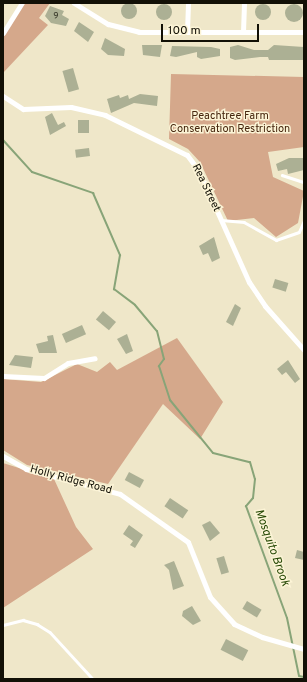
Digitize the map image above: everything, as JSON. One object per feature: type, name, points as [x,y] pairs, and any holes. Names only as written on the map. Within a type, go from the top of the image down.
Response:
[{"type":"street","points":[[3,33],[22,3]]},
{"type":"street","points":[[74,3],[108,24],[139,32],[304,32]]},
{"type":"street","points":[[187,32],[188,3]]},
{"type":"street","points":[[243,32],[244,3]]},
{"type":"street","name":"Rea Street","points":[[3,96],[23,109],[71,107],[105,115],[172,146],[196,165],[257,294],[304,350]]},
{"type":"street","points":[[3,376],[44,378],[68,363],[95,358]]},
{"type":"street","name":"Holly Ridge Road","points":[[3,456],[26,469],[120,494],[188,542],[196,556],[207,590],[224,615],[254,634],[304,649]]},
{"type":"lane","points":[[282,175],[304,182]]},
{"type":"lane","points":[[221,220],[244,222],[276,240],[299,232],[304,221]]},
{"type":"lane","points":[[3,625],[23,620],[37,624],[50,632],[93,679]]},
{"type":"green space","points":[[22,3],[50,3],[39,18],[48,25],[3,73],[3,33]]},
{"type":"green space","name":"Peachtree Farm Conservation Restriction","points":[[171,74],[304,77],[304,147],[268,152],[273,177],[304,191],[298,223],[276,237],[254,218],[228,221],[200,162],[188,149],[169,139]]},
{"type":"green space","points":[[177,338],[223,402],[200,439],[163,404],[108,484],[27,465],[3,450],[3,379],[41,382],[77,364],[97,372],[110,362],[117,370]]},
{"type":"green space","points":[[3,463],[54,479],[76,527],[93,549],[3,608]]},
{"type":"building","points":[[129,3],[135,5],[137,11],[135,17],[129,19],[123,17],[121,11],[123,5]]},
{"type":"building","points":[[164,4],[170,6],[172,12],[170,18],[164,20],[158,18],[156,12],[158,6]]},
{"type":"building","points":[[260,4],[266,4],[271,9],[269,18],[266,20],[260,20],[255,15],[255,9]]},
{"type":"building","points":[[294,4],[300,7],[303,13],[300,19],[294,22],[288,19],[285,13],[288,7]]},
{"type":"building","points":[[50,6],[64,11],[62,15],[69,19],[66,26],[51,23],[45,16]]},
{"type":"building","points":[[79,22],[94,32],[88,42],[74,31]]},
{"type":"building","points":[[105,38],[125,49],[124,56],[108,55],[101,49]]},
{"type":"building","points":[[142,45],[162,45],[160,57],[143,55]]},
{"type":"building","points":[[238,45],[254,50],[268,50],[274,45],[304,47],[304,60],[269,60],[268,57],[260,57],[235,60],[230,58],[230,47]]},
{"type":"building","points":[[172,46],[211,47],[220,49],[220,56],[201,59],[197,57],[197,52],[176,57],[170,56]]},
{"type":"building","points":[[73,68],[79,89],[68,92],[62,71]]},
{"type":"building","points":[[140,94],[158,96],[157,106],[134,103],[111,113],[107,99],[119,95],[120,98],[128,95],[129,99]]},
{"type":"building","points":[[52,113],[58,125],[64,122],[66,126],[50,135],[45,117]]},
{"type":"building","points":[[78,120],[89,120],[89,133],[78,133]]},
{"type":"building","points":[[89,148],[90,156],[76,158],[75,150]]},
{"type":"building","points":[[289,158],[304,158],[304,170],[288,174],[287,169],[278,171],[276,164]]},
{"type":"building","points":[[214,237],[220,258],[212,262],[208,253],[203,255],[199,246]]},
{"type":"building","points":[[275,279],[288,283],[286,292],[272,288]]},
{"type":"building","points":[[235,304],[241,308],[233,326],[226,322]]},
{"type":"building","points":[[103,311],[116,322],[109,330],[96,319]]},
{"type":"building","points":[[82,325],[86,334],[66,343],[62,334]]},
{"type":"building","points":[[127,334],[133,351],[126,354],[117,339]]},
{"type":"building","points":[[53,335],[57,353],[39,353],[36,344],[48,341],[47,336]]},
{"type":"building","points":[[15,355],[33,357],[31,368],[9,365]]},
{"type":"building","points":[[288,360],[300,379],[295,383],[286,372],[282,375],[277,369]]},
{"type":"building","points":[[129,472],[144,480],[140,488],[125,480]]},
{"type":"building","points":[[170,498],[188,510],[183,519],[164,506]]},
{"type":"building","points":[[210,521],[220,533],[210,541],[202,525]]},
{"type":"building","points":[[129,525],[143,535],[135,548],[130,545],[133,541],[123,534]]},
{"type":"building","points":[[297,550],[304,552],[304,560],[295,558]]},
{"type":"building","points":[[224,556],[229,572],[221,575],[216,558]]},
{"type":"building","points":[[174,561],[184,586],[173,590],[169,570],[164,565]]},
{"type":"building","points":[[247,601],[262,610],[257,617],[242,609]]},
{"type":"building","points":[[192,606],[201,621],[193,625],[182,616],[183,611]]},
{"type":"building","points":[[226,639],[248,650],[243,661],[221,650]]},
{"type":"waterway","name":"Mosquito Brook","points":[[3,140],[32,172],[93,193],[120,255],[114,289],[135,305],[157,331],[164,359],[159,366],[170,400],[213,453],[250,462],[255,479],[253,498],[246,506],[287,618],[299,676],[304,677]]}]
